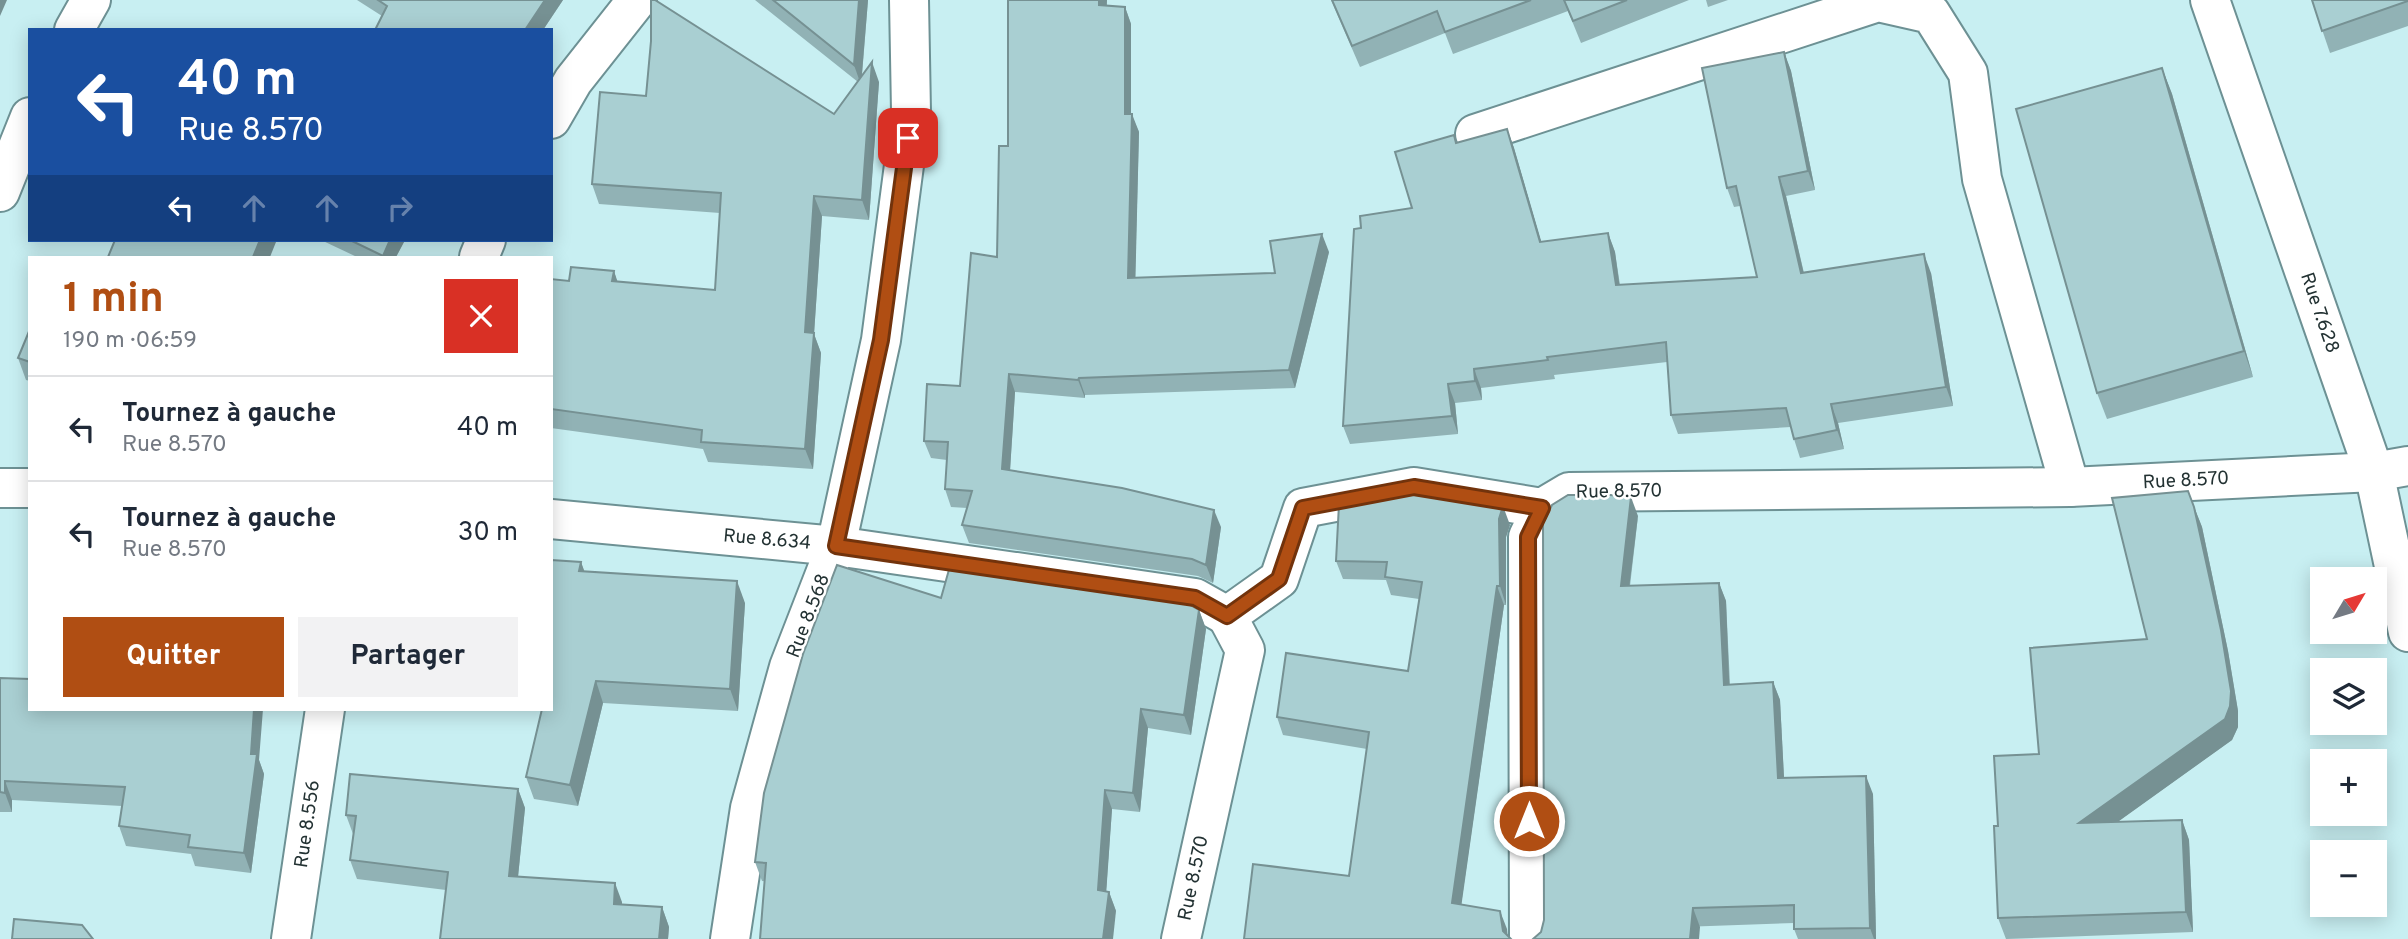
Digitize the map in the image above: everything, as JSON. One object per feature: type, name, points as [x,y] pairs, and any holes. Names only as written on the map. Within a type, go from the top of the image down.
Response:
[{"type":"street","points":[[75,28],[91,0]]},
{"type":"street","points":[[553,116],[573,81],[637,0]]},
{"type":"street","name":"Rue 8.568","points":[[730,939],[750,808],[789,667],[836,546],[883,327],[911,112],[909,0]]},
{"type":"street","name":"Rue 7.628","points":[[2210,0],[2391,469],[2408,632]]},
{"type":"street","points":[[1475,134],[1878,2],[1931,14],[1968,72],[1982,179],[2070,487]]},
{"type":"street","points":[[0,192],[28,122]]},
{"type":"street","name":"Rue 8.570","points":[[1542,508],[1569,492],[2070,487],[2391,469]]},
{"type":"street","points":[[1227,616],[1279,579],[1303,508],[1414,487],[1542,508],[1528,537],[1529,939]]},
{"type":"street","points":[[0,488],[28,488]]},
{"type":"street","name":"Rue 8.634","points":[[553,519],[836,546],[1195,598],[1227,616]]},
{"type":"street","name":"Rue 8.570","points":[[1181,939],[1245,650],[1227,616]]},
{"type":"street","name":"Rue 8.556","points":[[291,939],[325,711]]},
{"type":"building","points":[[378,0],[545,0],[526,28],[376,28],[387,6]]},
{"type":"building","points":[[651,0],[655,0],[834,114],[872,62],[862,200],[814,196],[805,332],[814,333],[805,449],[701,442],[702,430],[553,409],[553,279],[569,281],[571,267],[614,271],[612,281],[715,290],[721,193],[592,184],[600,92],[646,96],[651,41]]},
{"type":"building","points":[[773,0],[859,0],[854,65]]},
{"type":"building","points":[[1008,0],[1099,0],[1099,5],[1125,7],[1125,114],[1132,114],[1128,278],[1275,273],[1270,241],[1322,234],[1289,370],[1078,380],[1009,374],[1002,469],[1122,488],[1214,510],[1206,565],[1192,559],[962,525],[972,491],[945,489],[948,442],[924,441],[927,384],[960,386],[971,253],[997,257],[999,146],[1008,146]]},
{"type":"building","points":[[1332,0],[1531,0],[1445,32],[1437,11],[1352,46]]},
{"type":"building","points":[[1564,0],[1627,0],[1573,21]]},
{"type":"building","points":[[2312,0],[2408,0],[2408,1],[2322,31]]},
{"type":"building","points":[[1784,52],[1808,171],[1779,177],[1801,273],[1924,254],[1946,387],[1831,404],[1837,430],[1794,439],[1786,408],[1671,415],[1666,342],[1474,369],[1475,381],[1448,384],[1452,416],[1343,426],[1354,229],[1361,228],[1360,216],[1412,208],[1395,152],[1454,135],[1456,143],[1507,129],[1540,242],[1608,233],[1616,285],[1757,277],[1736,186],[1727,188],[1702,68]]},
{"type":"building","points":[[2162,68],[2244,351],[2097,393],[2016,109]]},
{"type":"building","points":[[114,242],[259,242],[253,256],[108,256]]},
{"type":"building","points":[[354,242],[389,242],[383,256]]},
{"type":"building","points":[[28,334],[28,361],[18,358]]},
{"type":"building","points":[[1408,491],[1503,506],[1499,519],[1500,586],[1497,586],[1452,903],[1500,911],[1503,931],[1511,939],[1244,939],[1253,864],[1349,876],[1369,732],[1277,717],[1286,653],[1408,671],[1422,582],[1385,577],[1387,562],[1336,561],[1339,504]]},
{"type":"building","points":[[2188,491],[2194,507],[2221,630],[2231,691],[2230,706],[2225,719],[2079,823],[2182,820],[2186,912],[1998,918],[1994,826],[1998,826],[1994,756],[2039,754],[2030,648],[2147,639],[2112,498]]},
{"type":"building","points":[[1568,495],[1631,497],[1621,586],[1719,583],[1724,685],[1773,682],[1778,778],[1866,776],[1870,928],[1794,929],[1794,905],[1693,908],[1690,939],[1533,939],[1541,932],[1544,920],[1543,523],[1552,505]]},
{"type":"building","points":[[553,560],[581,562],[579,571],[737,581],[730,689],[596,681],[570,785],[526,777],[542,711],[553,711]]},
{"type":"building","points":[[837,565],[941,598],[950,566],[1181,600],[1199,610],[1184,715],[1141,709],[1133,793],[1105,790],[1098,890],[1109,892],[1103,939],[760,939],[766,863],[755,862],[764,793],[803,654]]},
{"type":"building","points":[[0,678],[28,679],[28,711],[254,711],[251,754],[257,754],[244,853],[188,847],[190,835],[119,826],[125,787],[5,781],[5,793],[0,792]]},
{"type":"building","points":[[350,774],[518,789],[509,876],[615,883],[614,904],[662,907],[659,939],[440,939],[448,872],[350,860],[356,816],[346,815]]},
{"type":"building","points":[[14,919],[82,925],[93,939],[12,939]]},
{"type":"route","points":[[908,138],[881,340],[836,546],[1195,598],[1227,616],[1279,579],[1303,508],[1414,487],[1542,508],[1528,537],[1529,821]]}]
